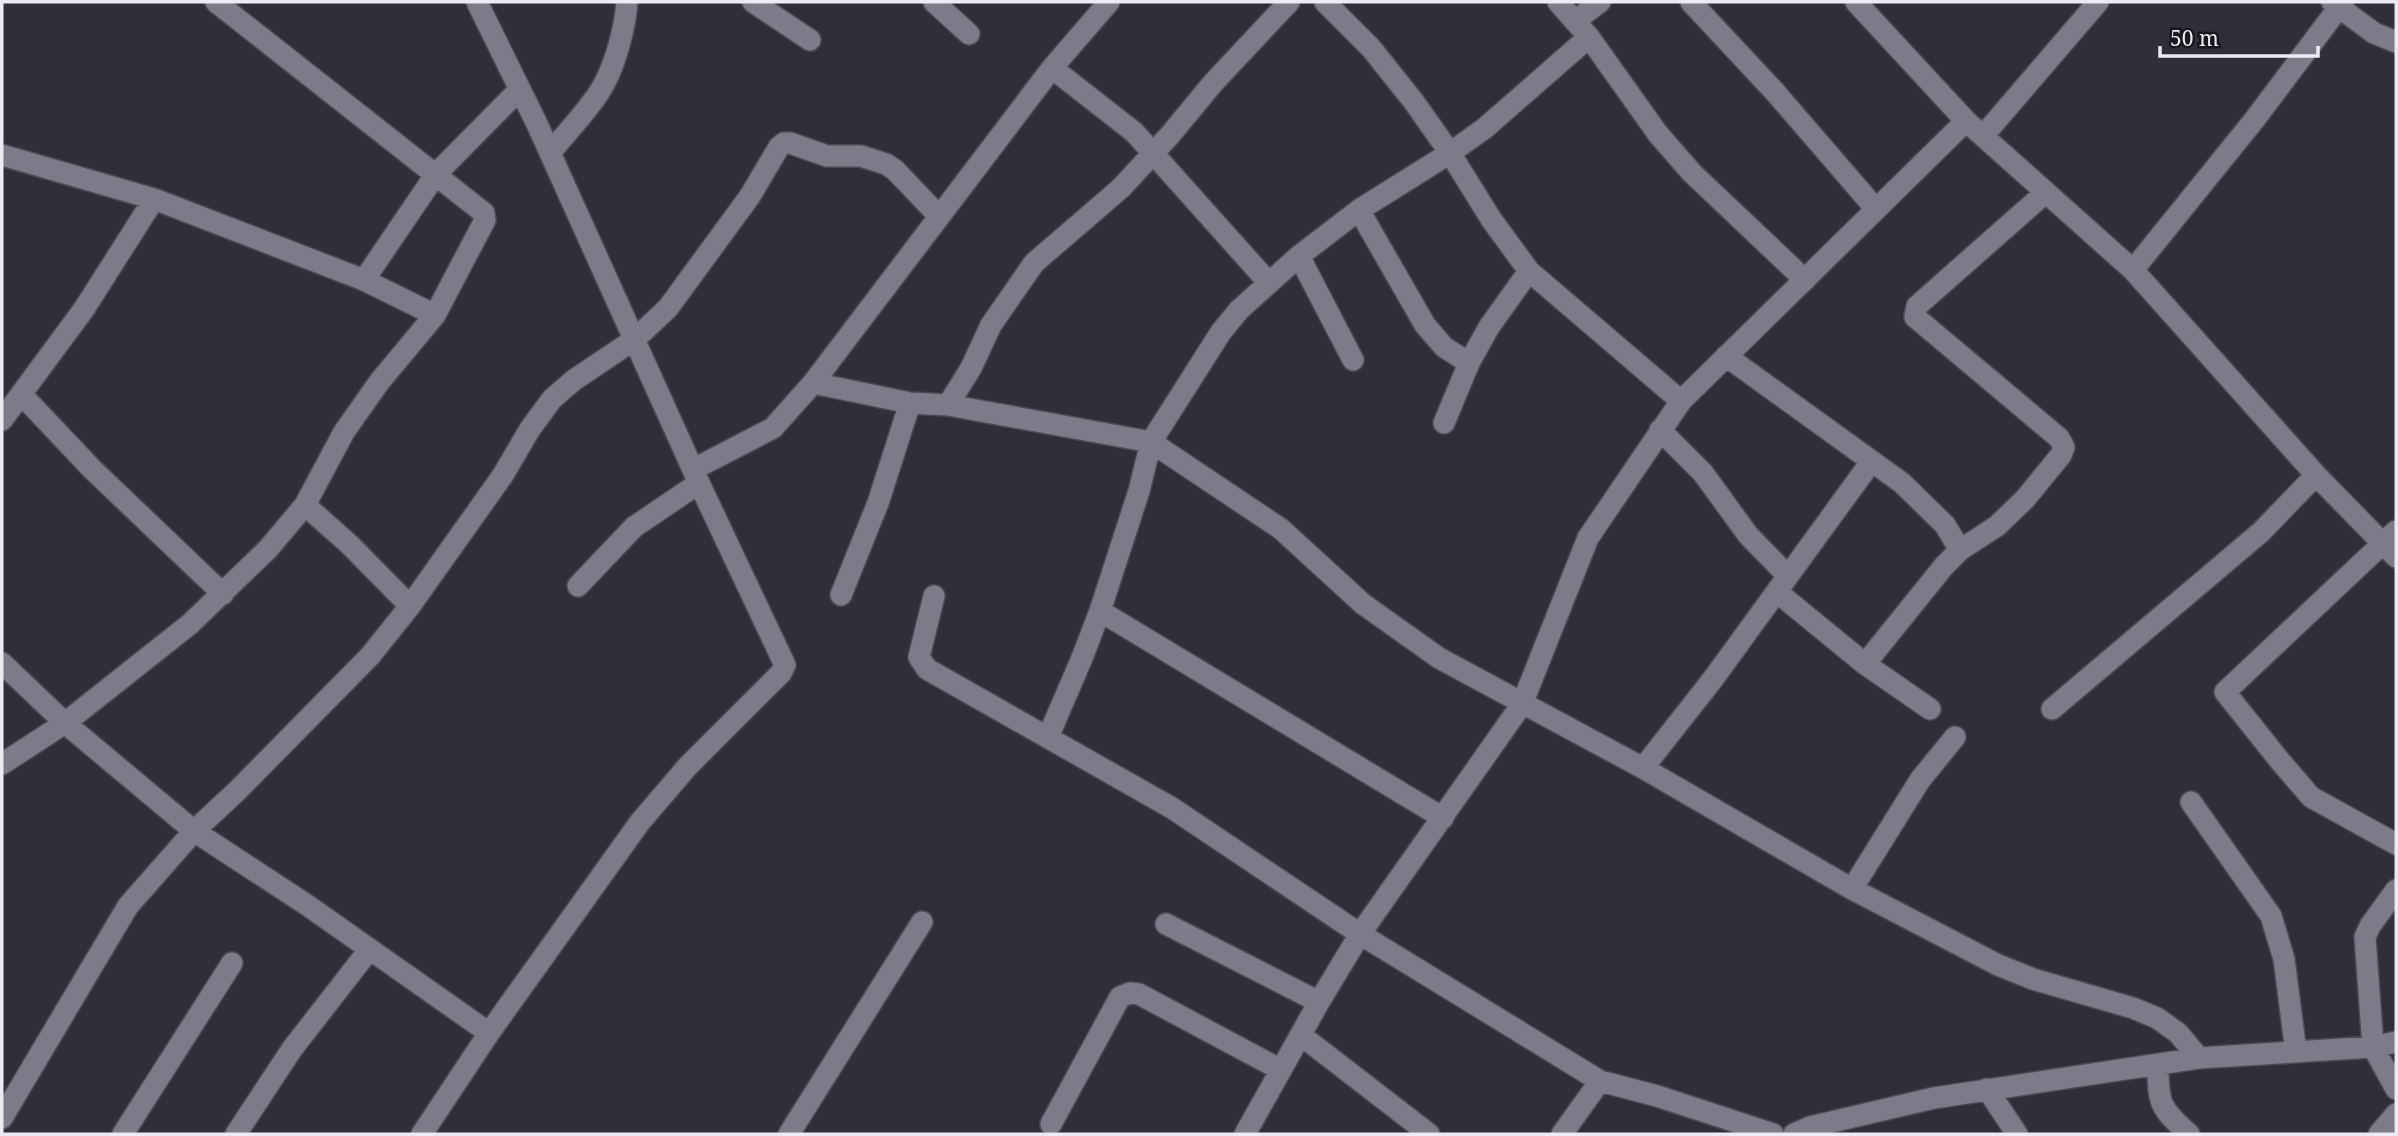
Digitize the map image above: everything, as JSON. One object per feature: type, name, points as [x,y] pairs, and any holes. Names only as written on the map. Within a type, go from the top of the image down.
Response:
[{"type":"street","points":[[2,764],[65,723],[190,624],[268,549],[305,505],[344,432],[380,381],[435,315],[485,220],[484,213],[436,174],[216,2]]},
{"type":"street","points":[[422,1134],[489,1033],[640,822],[688,766],[781,673],[785,665],[550,153],[477,2]]},
{"type":"street","points":[[550,153],[600,93],[616,54],[627,2]]},
{"type":"street","points":[[753,2],[810,40]]},
{"type":"street","points":[[934,2],[969,34]]},
{"type":"street","points":[[578,586],[634,527],[697,476],[773,428],[813,383],[1052,68],[1109,2]]},
{"type":"street","points":[[948,405],[971,368],[991,325],[1034,263],[1109,200],[1289,2]]},
{"type":"street","points":[[1325,2],[1371,48],[1415,102],[1491,219],[1529,271],[1681,401]]},
{"type":"street","points":[[1558,2],[1589,37],[1658,134],[1692,173],[1805,280]]},
{"type":"street","points":[[1575,20],[1600,2]]},
{"type":"street","points":[[1691,2],[1776,92],[1875,208]]},
{"type":"street","points":[[1856,2],[1966,121],[2133,270],[2316,475],[2392,544],[2225,692],[2312,797],[2396,844]]},
{"type":"street","points":[[1983,136],[2098,2]]},
{"type":"street","points":[[2133,270],[2255,119],[2338,4],[2374,33],[2396,42]]},
{"type":"street","points":[[1048,737],[1100,611],[1139,491],[1151,442],[1221,332],[1239,310],[1299,256],[1359,210],[1485,128],[1589,37]]},
{"type":"street","points":[[1052,68],[1125,124],[1269,283]]},
{"type":"street","points":[[364,280],[436,174],[520,89]]},
{"type":"street","points":[[1245,1134],[1360,934],[1522,704],[1588,538],[1660,430],[1681,401],[1966,121]]},
{"type":"street","points":[[2,1118],[128,906],[194,831],[370,656],[410,606],[503,475],[530,429],[552,399],[574,380],[635,339],[668,308],[750,196],[779,147],[790,143],[827,156],[861,156],[886,164],[938,215]]},
{"type":"street","points":[[2,155],[154,199],[364,280],[435,315]]},
{"type":"street","points":[[1865,664],[1960,550],[1997,526],[2025,499],[2061,455],[2064,447],[2059,438],[1915,317],[1914,311],[2045,193]]},
{"type":"street","points":[[2,420],[85,309],[154,199]]},
{"type":"street","points":[[1359,210],[1425,325],[1444,347],[1469,363]]},
{"type":"street","points":[[1299,256],[1353,360]]},
{"type":"street","points":[[1444,423],[1469,363],[1489,327],[1529,271]]},
{"type":"street","points":[[1726,356],[1902,483],[1944,525],[1960,550]]},
{"type":"street","points":[[813,383],[910,403],[948,405],[1151,442],[1281,530],[1373,612],[1439,658],[1643,768],[1852,889],[1998,965],[2033,979],[2133,1008],[2157,1018],[2178,1033],[2199,1058]]},
{"type":"street","points":[[22,395],[92,469],[223,594]]},
{"type":"street","points":[[841,595],[878,503],[910,403]]},
{"type":"street","points":[[1660,430],[1703,473],[1782,583],[1865,664],[1930,709]]},
{"type":"street","points":[[1643,768],[1713,679],[1871,461]]},
{"type":"street","points":[[2052,709],[2261,532],[2316,475]]},
{"type":"street","points":[[305,505],[350,545],[410,606]]},
{"type":"street","points":[[934,596],[919,657],[927,668],[1172,808],[1360,934],[1600,1081],[1657,1096],[1773,1134]]},
{"type":"street","points":[[1100,611],[1443,818]]},
{"type":"street","points":[[2,663],[65,723],[194,831],[307,905],[489,1033]]},
{"type":"street","points":[[1852,889],[1920,779],[1955,737]]},
{"type":"street","points":[[2191,802],[2270,916],[2284,958],[2296,1052]]},
{"type":"street","points":[[2396,890],[2365,937],[2373,1047],[2396,1089]]},
{"type":"street","points":[[789,1134],[922,922]]},
{"type":"street","points":[[1166,924],[1319,1002]]},
{"type":"street","points":[[236,1134],[292,1049],[369,950]]},
{"type":"street","points":[[122,1134],[232,963]]},
{"type":"street","points":[[1051,1124],[1120,997],[1130,993],[1139,994],[1281,1070]]},
{"type":"street","points":[[1302,1036],[1429,1134]]},
{"type":"street","points":[[1794,1134],[1810,1127],[1934,1098],[1987,1089],[2199,1058],[2373,1047],[2396,1042]]},
{"type":"street","points":[[2158,1065],[2158,1097],[2166,1111],[2189,1134]]},
{"type":"street","points":[[1562,1134],[1600,1081]]},
{"type":"street","points":[[1987,1089],[2017,1134]]},
{"type":"street","points":[[2379,1134],[2396,1114]]}]
